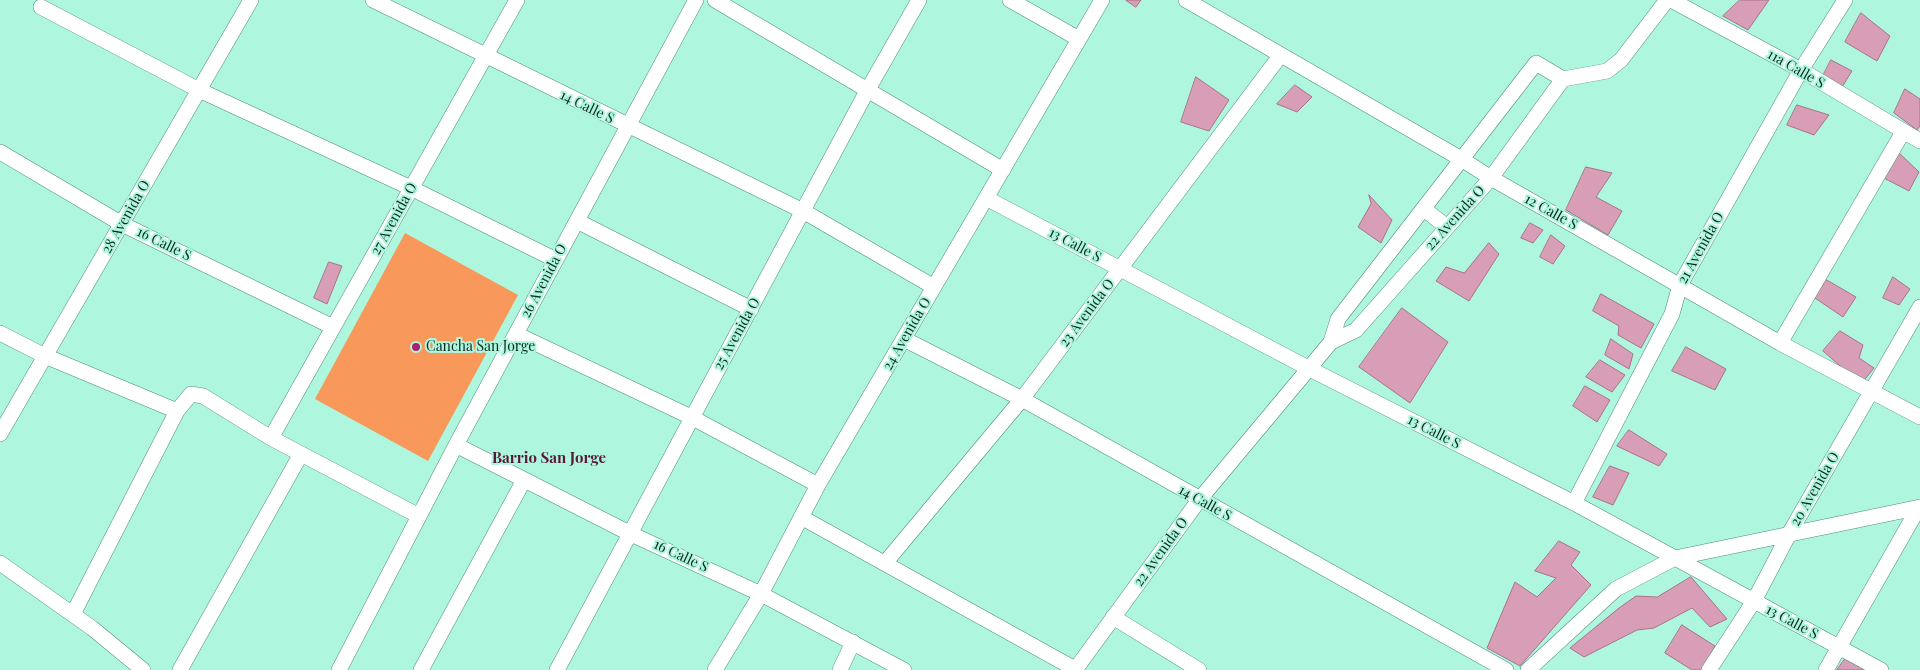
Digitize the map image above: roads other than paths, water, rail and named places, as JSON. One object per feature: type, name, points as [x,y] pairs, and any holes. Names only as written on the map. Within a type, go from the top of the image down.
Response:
[{"type":"street","name":"28 Avenida O","points":[[0,434],[251,0]]},
{"type":"street","name":"14 Calle S","points":[[373,0],[628,127],[803,211],[934,287]]},
{"type":"street","name":"27 Avenida O","points":[[270,438],[484,56],[518,0]]},
{"type":"street","name":"26 Avenida O","points":[[340,670],[456,445],[696,0]]},
{"type":"street","points":[[715,0],[1003,170]]},
{"type":"street","name":"25 Avenida O","points":[[557,670],[867,90],[919,0]]},
{"type":"street","points":[[1010,0],[1079,39]]},
{"type":"street","name":"24 Avenida O","points":[[715,670],[761,594],[818,485],[1102,0]]},
{"type":"street","name":"12 Calle S","points":[[1186,0],[1491,178],[1780,343],[1920,417]]},
{"type":"street","points":[[1332,342],[1338,319],[1463,160],[1536,63],[1563,79],[1607,71],[1621,60],[1669,0]]},
{"type":"street","name":"11a Calle S","points":[[1669,0],[1801,70],[1920,141]]},
{"type":"street","name":"21 Avenida O","points":[[1574,504],[1672,314],[1680,285],[1801,70],[1845,0]]},
{"type":"street","points":[[41,7],[199,90],[411,188],[556,260]]},
{"type":"street","name":"23 Avenida O","points":[[885,564],[1022,399],[1280,56]]},
{"type":"street","name":"22 Avenida O","points":[[1075,670],[1199,500],[1308,368],[1332,342],[1356,330],[1491,178],[1563,79]]},
{"type":"street","points":[[1780,343],[1903,132]]},
{"type":"street","name":"16 Calle S","points":[[0,152],[122,224],[333,327]]},
{"type":"street","name":"13 Calle S","points":[[986,198],[1308,368],[1574,504],[1881,670]]},
{"type":"street","points":[[1424,209],[1447,227]]},
{"type":"street","points":[[577,221],[751,309]]},
{"type":"street","name":"20 Avenida O","points":[[1709,670],[1754,601],[1790,534],[1920,307]]},
{"type":"street","points":[[0,333],[45,356],[177,411]]},
{"type":"street","points":[[516,334],[691,417],[818,485]]},
{"type":"street","name":"14 Calle S","points":[[904,339],[1022,399],[1199,500],[1506,670]]},
{"type":"street","points":[[73,614],[177,411],[191,394],[203,396],[270,438],[419,516]]},
{"type":"street","name":"16 Calle S","points":[[456,445],[631,534],[761,594],[904,670]]},
{"type":"street","points":[[180,670],[302,454]]},
{"type":"street","points":[[422,670],[524,480]]},
{"type":"street","points":[[1528,670],[1616,589],[1675,558],[1919,507]]},
{"type":"street","points":[[1826,670],[1919,507]]},
{"type":"street","points":[[801,517],[1075,670]]},
{"type":"street","points":[[0,563],[73,614],[143,670]]},
{"type":"street","points":[[1113,617],[1199,670]]},
{"type":"street","points":[[840,670],[853,642]]},
{"type":"place","name":"Cancha San Jorge","points":[[416,347]]},
{"type":"district","name":"Barrio San Jorge","points":[[549,458]]}]
